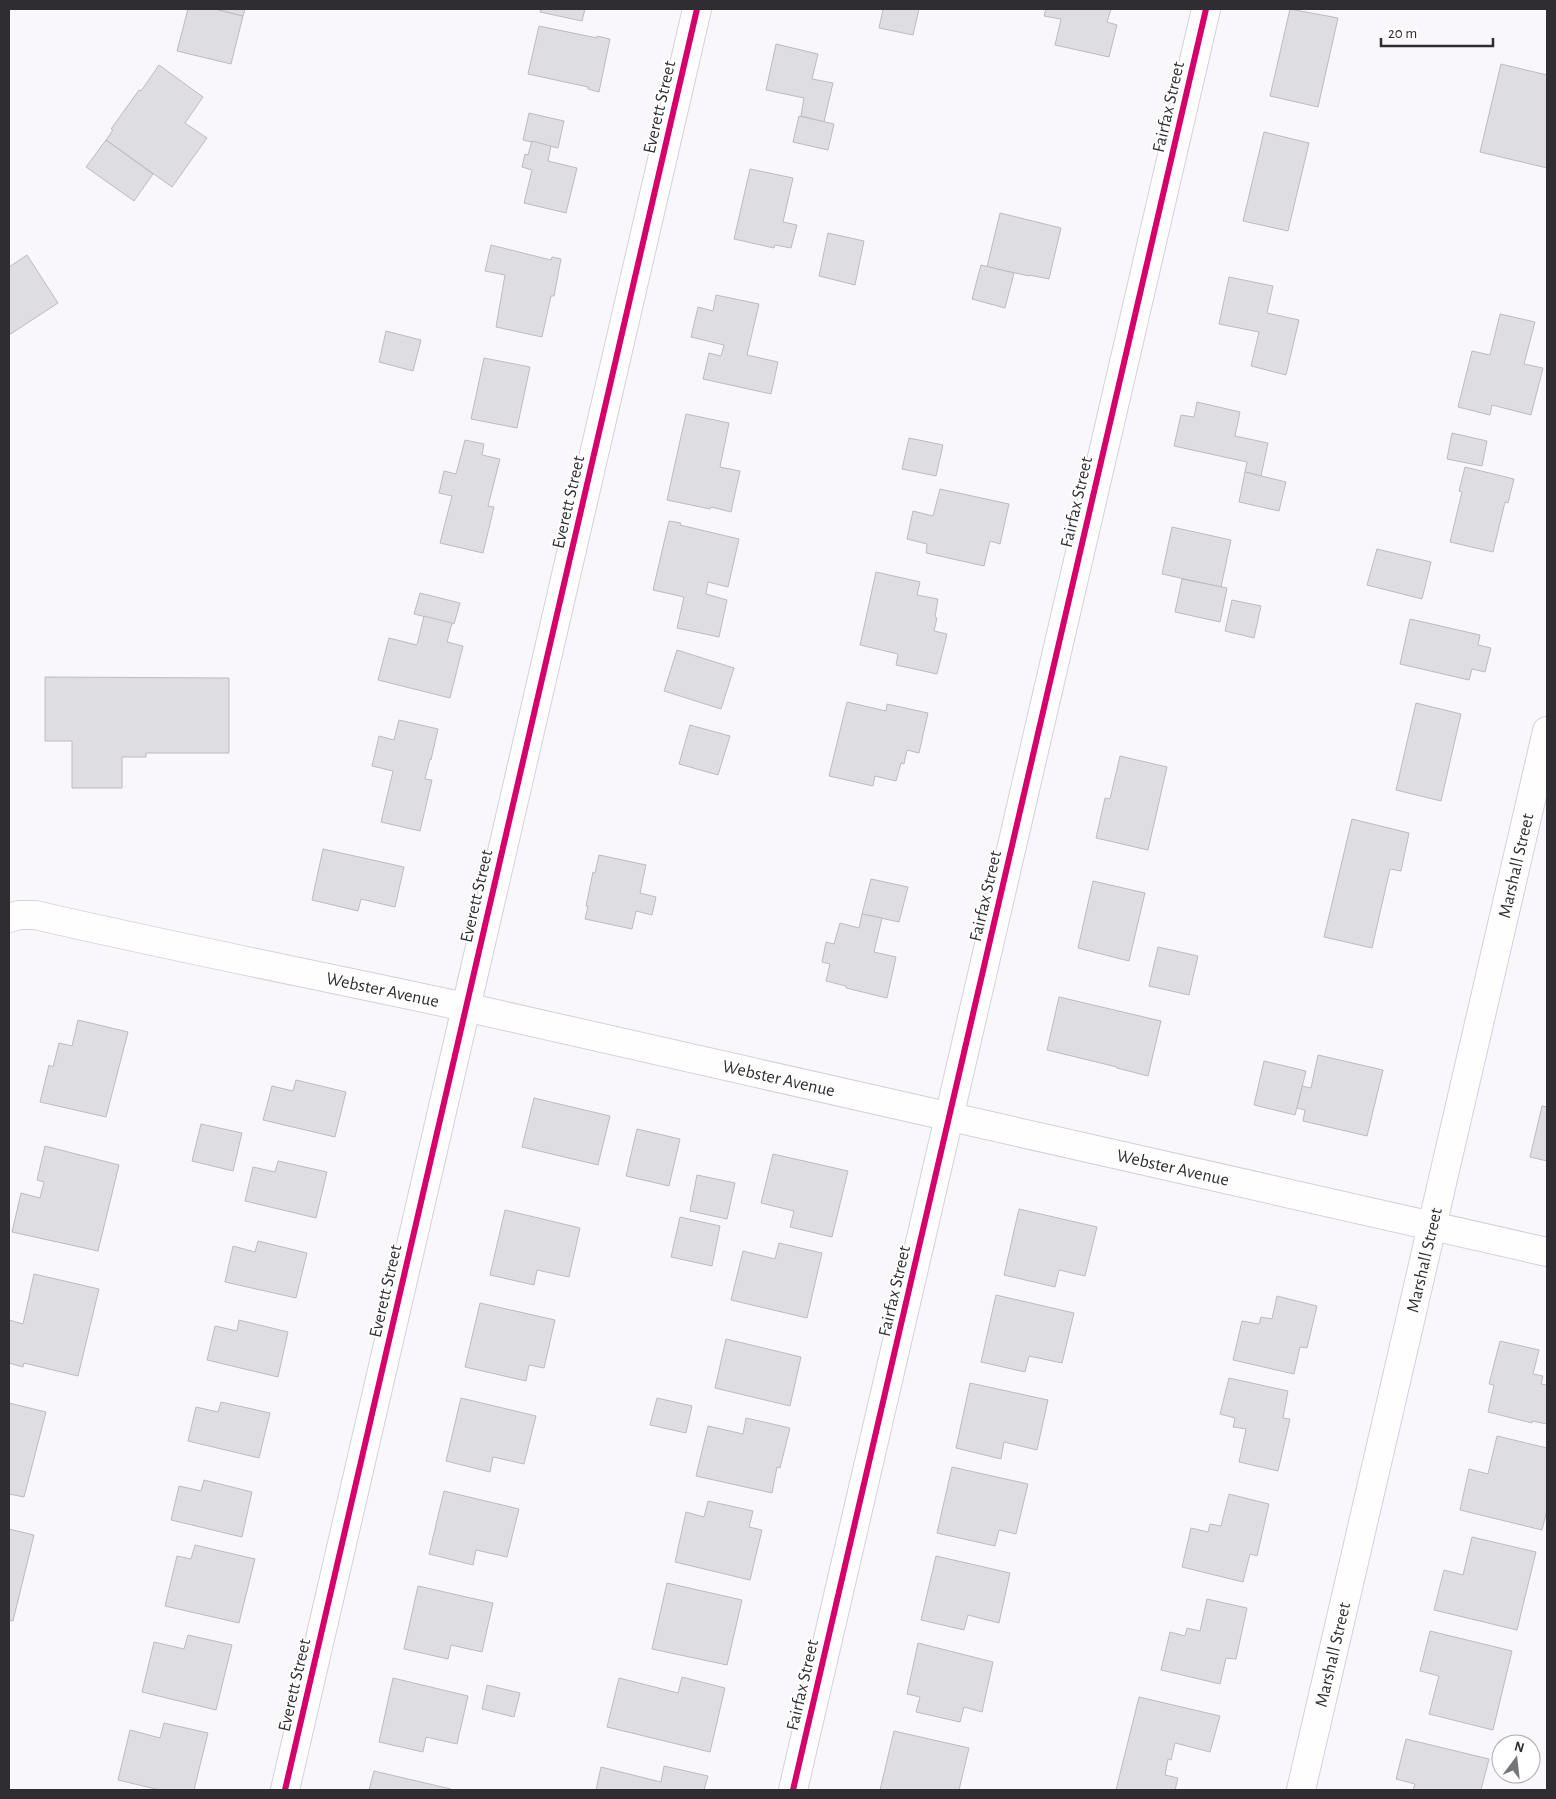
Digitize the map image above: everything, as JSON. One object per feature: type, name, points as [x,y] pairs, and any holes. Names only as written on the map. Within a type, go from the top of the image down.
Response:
[{"type":"street","name":"Everett Street","points":[[285,1790],[697,9]]},
{"type":"street","name":"Fairfax Street","points":[[793,1790],[1206,9]]},
{"type":"street","name":"Marshall Street","points":[[1301,1790],[1547,731]]},
{"type":"street","name":"Webster Avenue","points":[[9,918],[20,915],[35,915],[228,958],[466,1007],[1547,1252]]},
{"type":"building","points":[[188,9],[215,9],[243,16],[231,64],[177,51]]},
{"type":"building","points":[[215,9],[245,9],[243,16]]},
{"type":"building","points":[[541,9],[585,9],[582,21],[540,12]]},
{"type":"building","points":[[883,9],[919,9],[913,35],[879,28]]},
{"type":"building","points":[[1046,9],[1111,9],[1107,22],[1117,25],[1109,57],[1055,45],[1061,19],[1044,16]]},
{"type":"building","points":[[1290,9],[1338,18],[1318,107],[1270,96]]},
{"type":"building","points":[[539,26],[610,39],[599,92],[588,89],[588,87],[528,74]]},
{"type":"building","points":[[776,44],[818,54],[812,79],[833,83],[824,122],[801,116],[804,98],[766,90]]},
{"type":"building","points":[[1501,64],[1547,75],[1547,168],[1480,152]]},
{"type":"building","points":[[159,65],[203,97],[185,123],[207,138],[172,187],[106,140],[113,130],[111,129]]},
{"type":"building","points":[[529,113],[564,121],[558,148],[523,140]]},
{"type":"building","points":[[799,116],[834,124],[828,150],[793,142]]},
{"type":"building","points":[[1264,132],[1309,143],[1288,231],[1243,221]]},
{"type":"building","points":[[106,140],[153,174],[134,201],[86,167]]},
{"type":"building","points":[[532,141],[551,146],[548,161],[577,168],[566,213],[524,203],[532,170],[522,167],[525,154],[528,155]]},
{"type":"building","points":[[750,169],[793,178],[783,222],[797,225],[791,248],[775,245],[774,248],[734,239]]},
{"type":"building","points":[[1000,213],[1061,228],[1049,279],[987,267]]},
{"type":"building","points":[[828,233],[864,241],[855,285],[819,276]]},
{"type":"building","points":[[491,245],[551,260],[552,257],[561,259],[554,296],[551,296],[542,337],[496,327],[505,275],[485,271]]},
{"type":"building","points":[[27,255],[58,303],[9,335],[9,267]]},
{"type":"building","points":[[981,265],[1014,273],[1005,308],[972,299]]},
{"type":"building","points":[[1229,277],[1273,286],[1267,313],[1299,320],[1286,375],[1251,366],[1259,332],[1219,324]]},
{"type":"building","points":[[716,295],[759,304],[747,355],[778,362],[771,394],[703,379],[709,353],[721,356],[724,345],[691,337],[698,307],[713,311]]},
{"type":"building","points":[[1500,314],[1535,322],[1524,364],[1543,368],[1531,415],[1492,405],[1490,415],[1458,407],[1472,351],[1490,355]]},
{"type":"building","points":[[386,331],[421,340],[413,371],[379,362]]},
{"type":"building","points":[[484,358],[530,367],[517,428],[471,419]]},
{"type":"building","points":[[1197,402],[1240,412],[1235,436],[1268,443],[1261,476],[1245,472],[1247,462],[1174,446],[1181,415],[1194,417]]},
{"type":"building","points":[[686,414],[729,423],[720,467],[740,471],[731,512],[667,500]]},
{"type":"building","points":[[1452,433],[1487,441],[1482,466],[1447,459]]},
{"type":"building","points":[[909,438],[943,445],[936,476],[902,469]]},
{"type":"building","points":[[465,440],[484,444],[482,455],[500,459],[488,506],[494,507],[483,553],[440,543],[452,496],[439,493],[444,471],[456,474]]},
{"type":"building","points":[[1465,467],[1514,479],[1508,503],[1505,502],[1493,552],[1450,542],[1462,492],[1459,491]]},
{"type":"building","points":[[1245,472],[1286,482],[1279,511],[1239,502]]},
{"type":"building","points":[[940,489],[1009,504],[1000,544],[990,541],[984,566],[926,553],[927,544],[907,539],[913,511],[933,516]]},
{"type":"building","points":[[669,521],[739,539],[728,587],[708,582],[706,594],[727,600],[719,637],[677,628],[684,597],[653,590]]},
{"type":"building","points":[[1172,527],[1231,540],[1221,587],[1162,574]]},
{"type":"building","points":[[1377,549],[1431,562],[1422,599],[1367,585]]},
{"type":"building","points":[[876,572],[920,582],[917,595],[938,599],[934,631],[947,634],[937,674],[896,665],[898,654],[860,645]]},
{"type":"building","points":[[1182,579],[1227,588],[1220,622],[1175,612]]},
{"type":"building","points":[[420,593],[460,603],[454,624],[414,614]]},
{"type":"building","points":[[1232,600],[1261,606],[1254,638],[1225,631]]},
{"type":"building","points":[[424,616],[452,623],[447,642],[463,646],[450,698],[378,680],[389,638],[417,645]]},
{"type":"building","points":[[1410,619],[1480,635],[1478,645],[1491,648],[1485,672],[1472,669],[1469,680],[1400,664]]},
{"type":"building","points":[[677,650],[734,668],[721,709],[664,691]]},
{"type":"building","points":[[45,677],[229,678],[229,753],[146,753],[146,757],[122,757],[122,788],[72,788],[72,741],[45,741]]},
{"type":"building","points":[[847,702],[886,711],[887,704],[928,713],[919,753],[907,750],[904,764],[901,763],[896,781],[875,776],[873,786],[829,776]]},
{"type":"building","points":[[1416,703],[1461,714],[1441,801],[1396,790]]},
{"type":"building","points":[[399,720],[438,729],[425,779],[432,780],[420,831],[381,822],[393,771],[372,766],[379,736],[394,740]]},
{"type":"building","points":[[690,725],[730,736],[718,775],[679,764]]},
{"type":"building","points":[[1120,756],[1167,767],[1148,850],[1096,838],[1105,798],[1110,799]]},
{"type":"building","points":[[1352,819],[1409,833],[1401,871],[1390,869],[1372,948],[1324,937]]},
{"type":"building","points":[[323,849],[404,867],[395,907],[361,899],[358,911],[312,900]]},
{"type":"building","points":[[599,855],[646,865],[640,893],[656,897],[652,915],[636,911],[632,929],[585,919],[593,872],[595,873]]},
{"type":"building","points":[[871,879],[908,887],[899,922],[862,914]]},
{"type":"building","points":[[1093,881],[1145,893],[1129,961],[1078,948]]},
{"type":"building","points":[[862,914],[882,918],[874,952],[896,957],[887,998],[826,981],[830,964],[822,962],[826,942],[834,944],[840,923],[859,928]]},
{"type":"building","points":[[1158,947],[1198,956],[1189,995],[1149,986]]},
{"type":"building","points":[[1059,997],[1161,1021],[1148,1076],[1047,1050]]},
{"type":"building","points":[[78,1020],[128,1032],[106,1117],[40,1102],[49,1065],[53,1067],[59,1043],[72,1046]]},
{"type":"building","points":[[1318,1055],[1383,1070],[1367,1136],[1303,1121],[1305,1110],[1297,1108],[1302,1086],[1311,1088]]},
{"type":"building","points":[[1264,1061],[1306,1071],[1295,1115],[1254,1105]]},
{"type":"building","points":[[296,1080],[346,1092],[335,1137],[263,1120],[272,1086],[293,1091]]},
{"type":"building","points":[[534,1098],[610,1116],[598,1165],[522,1147]]},
{"type":"building","points":[[1542,1106],[1547,1107],[1547,1161],[1530,1157]]},
{"type":"building","points":[[201,1124],[242,1133],[233,1171],[192,1161]]},
{"type":"building","points":[[637,1129],[680,1139],[669,1186],[626,1176]]},
{"type":"building","points":[[45,1146],[119,1165],[98,1251],[12,1232],[21,1193],[40,1198],[44,1182],[37,1180]]},
{"type":"building","points":[[773,1154],[848,1171],[832,1237],[790,1227],[794,1211],[761,1203]]},
{"type":"building","points":[[278,1161],[327,1172],[316,1218],[245,1201],[253,1167],[275,1172]]},
{"type":"building","points":[[697,1175],[735,1183],[727,1219],[690,1211]]},
{"type":"building","points":[[1019,1209],[1097,1227],[1085,1276],[1059,1270],[1055,1287],[1004,1275]]},
{"type":"building","points":[[505,1210],[580,1228],[569,1277],[537,1270],[534,1285],[490,1275]]},
{"type":"building","points":[[680,1217],[720,1226],[712,1266],[671,1257]]},
{"type":"building","points":[[258,1241],[307,1253],[296,1298],[225,1282],[233,1246],[255,1252]]},
{"type":"building","points":[[779,1243],[822,1253],[807,1318],[731,1300],[743,1251],[775,1259]]},
{"type":"building","points":[[34,1274],[99,1289],[78,1376],[24,1363],[23,1367],[9,1363],[9,1320],[23,1324]]},
{"type":"building","points":[[996,1295],[1074,1313],[1062,1363],[1029,1356],[1025,1372],[981,1362]]},
{"type":"building","points":[[1277,1296],[1317,1306],[1307,1348],[1300,1347],[1294,1374],[1233,1360],[1242,1321],[1259,1324],[1261,1317],[1272,1319]]},
{"type":"building","points":[[480,1303],[555,1320],[544,1368],[529,1365],[526,1381],[465,1367]]},
{"type":"building","points":[[239,1320],[288,1332],[278,1377],[207,1360],[215,1326],[237,1331]]},
{"type":"building","points":[[726,1339],[801,1357],[790,1406],[715,1388]]},
{"type":"building","points":[[1500,1341],[1539,1350],[1533,1374],[1543,1376],[1541,1384],[1547,1385],[1547,1424],[1532,1421],[1532,1423],[1488,1412],[1494,1385],[1489,1384]]},
{"type":"building","points":[[1229,1378],[1288,1391],[1283,1418],[1290,1419],[1278,1471],[1239,1462],[1246,1429],[1233,1427],[1235,1418],[1220,1414]]},
{"type":"building","points":[[970,1383],[1048,1400],[1037,1450],[1004,1442],[1001,1459],[956,1448]]},
{"type":"building","points":[[461,1398],[536,1416],[524,1464],[493,1457],[490,1472],[446,1461]]},
{"type":"building","points":[[657,1398],[692,1406],[686,1433],[650,1425]]},
{"type":"building","points":[[221,1402],[270,1413],[259,1458],[188,1441],[196,1407],[218,1412]]},
{"type":"building","points":[[9,1403],[46,1412],[24,1497],[9,1494]]},
{"type":"building","points":[[746,1418],[790,1428],[780,1468],[777,1467],[772,1493],[696,1476],[708,1426],[743,1434]]},
{"type":"building","points":[[1497,1436],[1547,1448],[1547,1510],[1542,1530],[1460,1510],[1469,1469],[1488,1474]]},
{"type":"building","points":[[952,1467],[1028,1484],[1016,1534],[999,1530],[995,1546],[937,1533]]},
{"type":"building","points":[[204,1480],[252,1492],[242,1537],[171,1520],[179,1486],[201,1491]]},
{"type":"building","points":[[444,1491],[519,1509],[507,1557],[476,1550],[473,1565],[429,1554]]},
{"type":"building","points":[[1229,1494],[1269,1504],[1257,1556],[1250,1554],[1243,1582],[1182,1567],[1191,1528],[1208,1532],[1210,1524],[1221,1526]]},
{"type":"building","points":[[708,1501],[753,1511],[749,1527],[762,1530],[750,1580],[675,1562],[686,1512],[704,1517]]},
{"type":"building","points":[[9,1529],[34,1535],[13,1621],[9,1620]]},
{"type":"building","points":[[1472,1537],[1536,1552],[1517,1630],[1434,1610],[1444,1570],[1463,1575]]},
{"type":"building","points":[[195,1545],[255,1559],[239,1623],[165,1606],[177,1556],[191,1559]]},
{"type":"building","points":[[936,1556],[1010,1573],[999,1623],[968,1615],[964,1630],[921,1620]]},
{"type":"building","points":[[667,1583],[742,1600],[727,1665],[652,1649]]},
{"type":"building","points":[[418,1586],[493,1603],[482,1652],[451,1645],[448,1659],[404,1649]]},
{"type":"building","points":[[1207,1599],[1247,1608],[1236,1659],[1226,1658],[1220,1684],[1161,1670],[1170,1632],[1185,1636],[1187,1628],[1200,1631]]},
{"type":"building","points":[[1430,1631],[1512,1651],[1493,1730],[1429,1714],[1439,1676],[1420,1671]]},
{"type":"building","points":[[188,1635],[232,1645],[216,1710],[142,1692],[154,1642],[184,1649]]},
{"type":"building","points":[[918,1643],[993,1662],[982,1712],[964,1707],[960,1722],[916,1712],[920,1697],[907,1694]]},
{"type":"building","points":[[682,1677],[725,1688],[710,1752],[607,1727],[619,1678],[678,1693]]},
{"type":"building","points":[[393,1678],[468,1696],[457,1744],[426,1737],[423,1752],[379,1742]]},
{"type":"building","points":[[487,1685],[520,1693],[514,1717],[482,1709]]},
{"type":"building","points":[[1139,1697],[1220,1716],[1210,1752],[1175,1743],[1171,1760],[1168,1759],[1165,1775],[1178,1778],[1175,1790],[1116,1790]]},
{"type":"building","points":[[164,1723],[208,1733],[194,1790],[160,1790],[118,1780],[130,1730],[160,1738]]},
{"type":"building","points":[[894,1731],[969,1748],[959,1790],[880,1790]]},
{"type":"building","points":[[1406,1739],[1489,1759],[1481,1790],[1413,1790],[1415,1784],[1396,1779]]},
{"type":"building","points":[[664,1766],[708,1776],[704,1790],[596,1790],[601,1767],[661,1782]]},
{"type":"building","points":[[374,1771],[451,1789],[369,1790]]},
{"type":"cycle path","points":[[285,1790],[697,9]]},
{"type":"cycle path","points":[[793,1790],[1206,9]]}]
